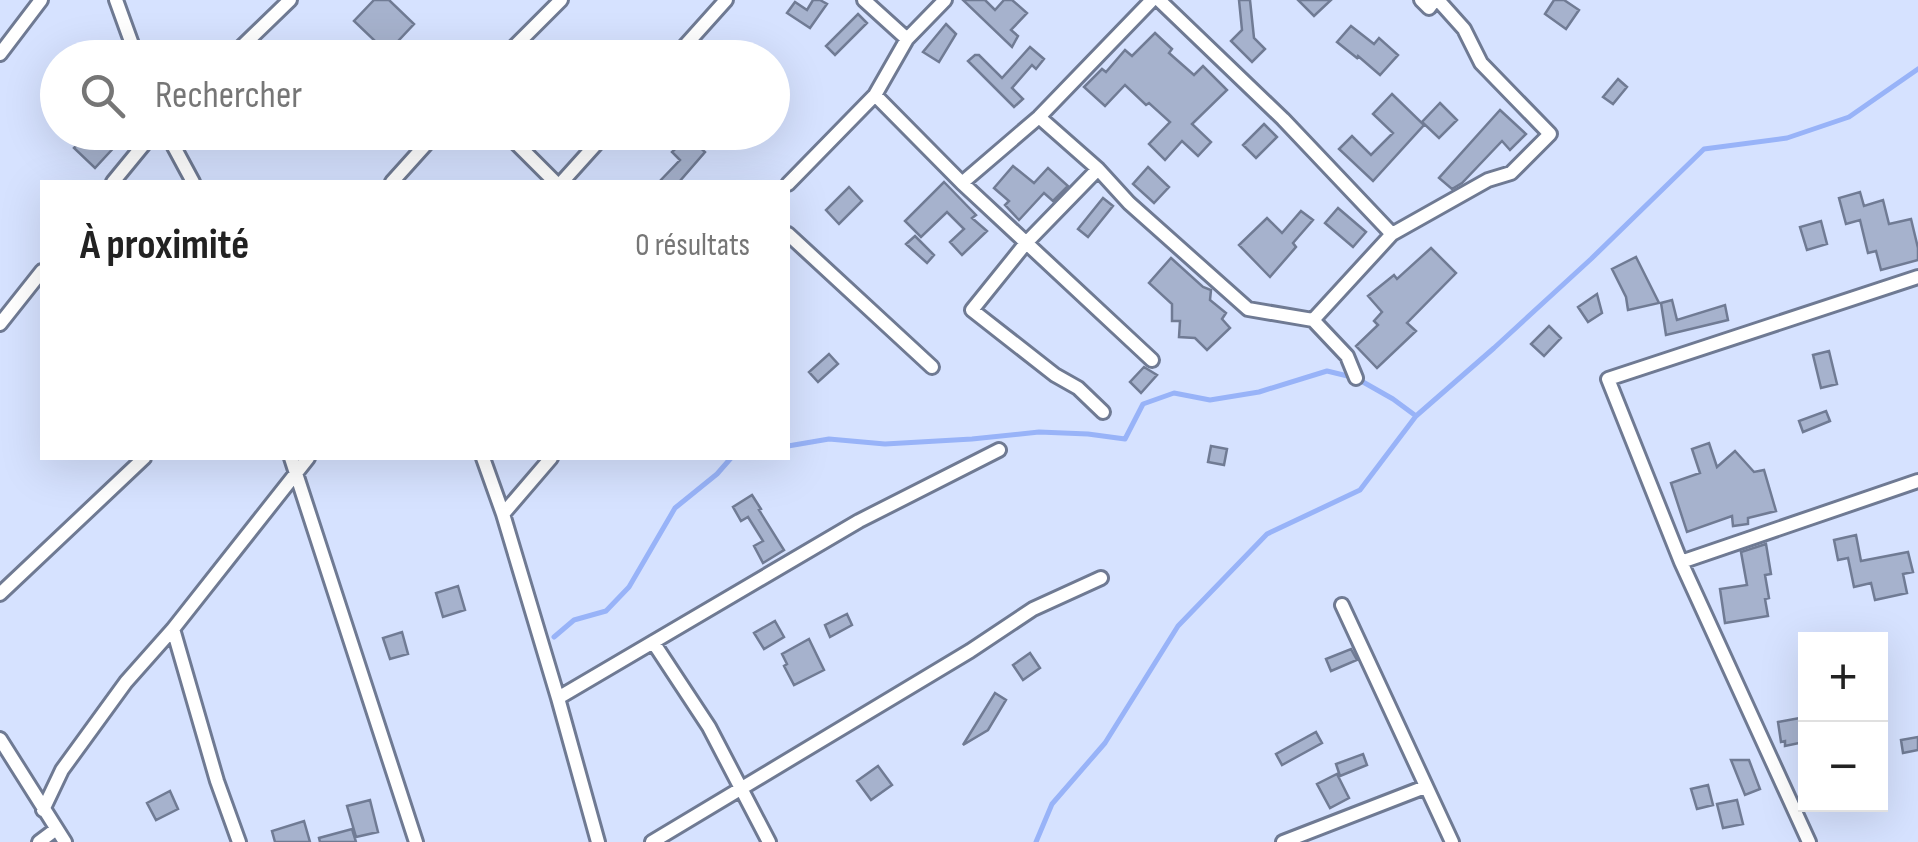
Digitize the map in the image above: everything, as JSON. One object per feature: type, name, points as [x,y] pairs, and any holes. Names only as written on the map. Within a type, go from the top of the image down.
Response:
[{"type":"street","points":[[0,54],[41,0]]},
{"type":"street","points":[[116,0],[130,40]]},
{"type":"street","points":[[249,40],[290,0]]},
{"type":"street","points":[[521,40],[561,0]]},
{"type":"street","points":[[690,40],[726,0]]},
{"type":"street","points":[[864,0],[907,39]]},
{"type":"street","points":[[790,182],[875,95],[907,39],[945,0]]},
{"type":"street","points":[[962,184],[1039,117],[1156,0],[1294,130],[1392,234]]},
{"type":"street","points":[[1312,320],[1392,234],[1488,180],[1511,173],[1550,134],[1481,63],[1464,28],[1436,0],[1429,8],[1421,0]]},
{"type":"street","points":[[875,95],[962,184],[1152,360]]},
{"type":"street","points":[[1039,117],[1248,308],[1312,320],[1347,356],[1356,378]]},
{"type":"street","points":[[116,180],[140,150]]},
{"type":"street","points":[[175,150],[191,180]]},
{"type":"street","points":[[394,180],[420,150]]},
{"type":"street","points":[[524,150],[556,180]]},
{"type":"street","points":[[560,180],[589,150]]},
{"type":"street","points":[[1098,169],[1026,243],[972,310],[1055,375],[1078,388],[1103,412]]},
{"type":"street","points":[[790,236],[932,368]]},
{"type":"street","points":[[0,324],[40,274]]},
{"type":"street","points":[[1809,842],[1681,562],[1608,379],[1918,277]]},
{"type":"street","points":[[558,698],[859,521],[1000,450]]},
{"type":"street","points":[[0,594],[142,460]]},
{"type":"street","points":[[292,460],[416,842]]},
{"type":"street","points":[[44,810],[62,770],[126,682],[173,629],[306,460]]},
{"type":"street","points":[[484,460],[598,842]]},
{"type":"street","points":[[503,514],[549,460]]},
{"type":"street","points":[[1681,562],[1918,480]]},
{"type":"street","points":[[652,842],[970,651],[1033,608],[1101,578]]},
{"type":"street","points":[[1342,605],[1452,842]]},
{"type":"street","points":[[173,629],[239,842]]},
{"type":"street","points":[[652,642],[709,727],[769,842]]},
{"type":"street","points":[[0,740],[60,836],[39,842]]},
{"type":"street","points":[[1283,842],[1425,788]]},
{"type":"building","points":[[374,0],[389,0],[414,24],[399,40],[374,40],[354,21]]},
{"type":"building","points":[[813,0],[827,4],[810,28],[787,13],[795,2],[807,10]]},
{"type":"building","points":[[963,0],[985,0],[995,10],[1004,0],[1012,0],[1027,13],[1011,30],[1018,36],[1012,47]]},
{"type":"building","points":[[1239,0],[1250,0],[1254,38],[1265,49],[1252,62],[1231,41],[1242,30]]},
{"type":"building","points":[[1298,0],[1331,0],[1314,16]]},
{"type":"building","points":[[1554,0],[1564,0],[1579,10],[1566,29],[1545,14]]},
{"type":"building","points":[[858,14],[867,23],[835,55],[826,46]]},
{"type":"building","points":[[946,24],[956,34],[939,62],[923,52]]},
{"type":"building","points":[[1351,26],[1374,44],[1379,38],[1398,55],[1380,75],[1337,42]]},
{"type":"building","points":[[1155,33],[1172,49],[1169,53],[1194,75],[1203,66],[1227,90],[1192,124],[1211,142],[1198,156],[1182,141],[1165,160],[1149,144],[1170,122],[1125,85],[1105,106],[1084,87],[1102,69],[1106,72],[1125,50],[1132,56]]},
{"type":"building","points":[[1030,47],[1044,59],[1036,69],[1032,65],[1012,88],[1023,99],[1014,107],[968,61],[979,55],[1002,78]]},
{"type":"building","points":[[1618,79],[1627,87],[1613,104],[1603,97]]},
{"type":"building","points":[[1392,94],[1424,125],[1373,181],[1339,149],[1352,136],[1371,155],[1393,133],[1373,114]]},
{"type":"building","points":[[1440,103],[1457,120],[1439,138],[1422,122]]},
{"type":"building","points":[[1500,110],[1526,134],[1510,150],[1502,141],[1452,189],[1439,178]]},
{"type":"building","points":[[1264,124],[1277,137],[1256,158],[1243,145]]},
{"type":"building","points":[[76,150],[112,150],[95,168]]},
{"type":"building","points":[[672,152],[705,152],[681,180],[661,180],[680,160]]},
{"type":"building","points":[[1013,166],[1034,183],[1048,168],[1068,186],[1053,201],[1044,193],[1019,220],[1005,205],[1009,201],[994,188]]},
{"type":"building","points":[[1148,167],[1169,187],[1154,203],[1133,184]]},
{"type":"building","points":[[944,182],[987,231],[962,255],[950,242],[964,229],[947,212],[921,237],[905,221]]},
{"type":"building","points":[[849,187],[862,201],[839,224],[826,210]]},
{"type":"building","points":[[1860,192],[1864,206],[1883,200],[1889,224],[1911,219],[1918,260],[1881,270],[1876,251],[1868,253],[1860,220],[1846,224],[1839,198]]},
{"type":"building","points":[[1103,198],[1113,206],[1088,237],[1078,229]]},
{"type":"building","points":[[1338,208],[1366,232],[1353,247],[1325,223]]},
{"type":"building","points":[[1301,211],[1313,220],[1270,277],[1239,245],[1267,218],[1282,233]]},
{"type":"building","points":[[1821,221],[1827,244],[1807,250],[1800,227]]},
{"type":"building","points":[[915,236],[934,255],[927,263],[906,244]]},
{"type":"building","points":[[1431,248],[1456,273],[1407,323],[1416,331],[1377,368],[1356,346],[1378,325],[1374,321],[1382,312],[1368,296],[1394,275],[1397,279]]},
{"type":"building","points":[[1636,257],[1659,303],[1628,310],[1612,269]]},
{"type":"building","points":[[1171,258],[1211,290],[1210,300],[1226,313],[1222,319],[1230,328],[1207,350],[1195,338],[1179,337],[1180,321],[1172,321],[1172,304],[1149,283]]},
{"type":"building","points":[[1597,294],[1602,313],[1588,322],[1578,307]]},
{"type":"building","points":[[1672,300],[1677,320],[1725,305],[1728,320],[1666,335],[1661,303]]},
{"type":"building","points":[[1549,326],[1561,338],[1544,356],[1531,344]]},
{"type":"building","points":[[1829,351],[1837,384],[1821,388],[1813,355]]},
{"type":"building","points":[[829,354],[838,364],[818,382],[809,372]]},
{"type":"building","points":[[1144,367],[1157,375],[1141,393],[1130,382]]},
{"type":"building","points":[[1826,411],[1830,421],[1803,432],[1799,421]]},
{"type":"building","points":[[1709,443],[1717,467],[1735,451],[1754,472],[1764,470],[1776,511],[1748,518],[1748,524],[1733,526],[1732,516],[1687,532],[1671,483],[1700,473],[1692,449]]},
{"type":"building","points":[[1211,446],[1227,449],[1224,465],[1208,462]]},
{"type":"building","points":[[752,495],[784,550],[763,563],[754,546],[763,541],[748,517],[741,521],[733,507]]},
{"type":"building","points":[[1856,535],[1861,561],[1908,552],[1913,572],[1903,574],[1907,593],[1875,600],[1871,583],[1854,587],[1848,558],[1838,560],[1834,540]]},
{"type":"building","points":[[1766,544],[1771,574],[1765,575],[1768,616],[1725,623],[1720,589],[1747,585],[1741,552]]},
{"type":"building","points":[[458,586],[465,610],[443,617],[436,593]]},
{"type":"building","points":[[847,614],[852,625],[830,637],[825,625]]},
{"type":"building","points":[[775,621],[784,637],[764,649],[754,633]]},
{"type":"building","points":[[402,632],[408,654],[390,659],[383,638]]},
{"type":"building","points":[[809,639],[824,670],[794,685],[782,654]]},
{"type":"building","points":[[1351,649],[1357,660],[1331,671],[1326,659]]},
{"type":"building","points":[[1030,653],[1040,668],[1023,680],[1013,665]]},
{"type":"building","points":[[995,693],[1006,700],[988,730],[963,745]]},
{"type":"building","points":[[1798,718],[1798,743],[1785,746],[1785,741],[1781,742],[1778,722]]},
{"type":"building","points":[[1316,732],[1322,743],[1282,765],[1276,754]]},
{"type":"building","points":[[1918,737],[1918,750],[1903,753],[1901,740]]},
{"type":"building","points":[[1363,754],[1367,765],[1340,776],[1336,764]]},
{"type":"building","points":[[1731,760],[1749,760],[1760,789],[1745,795]]},
{"type":"building","points":[[878,766],[892,785],[871,800],[857,781]]},
{"type":"building","points":[[1337,774],[1349,798],[1330,808],[1317,784]]},
{"type":"building","points":[[1708,785],[1713,805],[1697,809],[1691,789]]},
{"type":"building","points":[[170,791],[178,809],[156,820],[147,803]]},
{"type":"building","points":[[370,800],[378,832],[356,837],[347,806]]},
{"type":"building","points":[[1737,800],[1743,824],[1723,828],[1717,804]]},
{"type":"building","points":[[304,821],[310,842],[275,842],[272,831]]},
{"type":"building","points":[[352,829],[356,842],[320,842],[319,838]]},
{"type":"waterway","points":[[1036,842],[1052,804],[1105,743],[1178,626],[1267,534],[1360,490],[1416,416],[1591,259],[1704,149],[1787,138],[1849,117],[1918,69]]},
{"type":"waterway","points":[[790,446],[829,439],[885,444],[1039,432],[1125,439],[1143,404],[1174,393],[1210,400],[1259,392],[1327,371],[1356,378],[1416,416]]},
{"type":"waterway","points":[[554,637],[574,620],[606,611],[629,587],[675,508],[729,460]]}]
